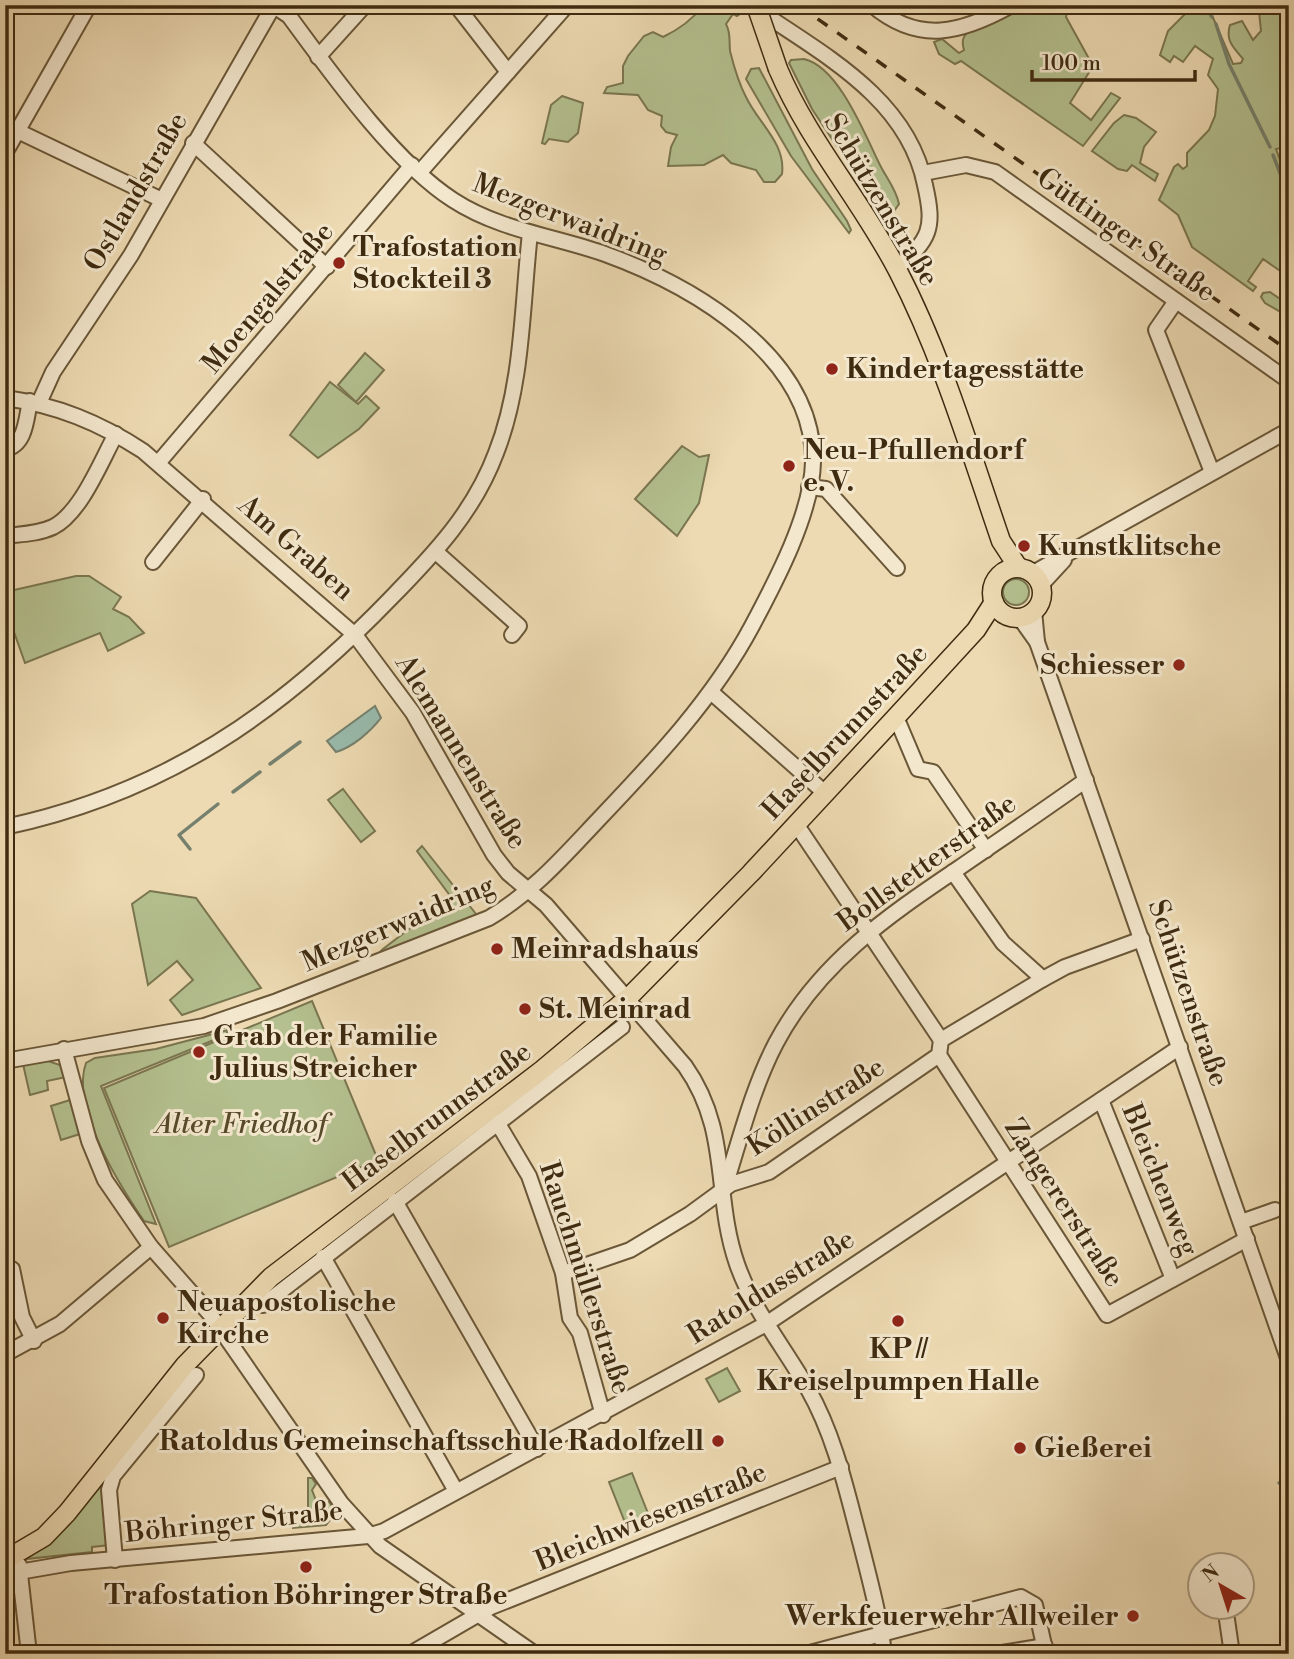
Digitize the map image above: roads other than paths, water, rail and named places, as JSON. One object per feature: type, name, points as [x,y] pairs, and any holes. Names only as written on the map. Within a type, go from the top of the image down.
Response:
[{"type":"main road","name":"Schützenstraße","points":[[754,5],[778,69],[810,134],[897,268],[923,326],[1001,541],[1024,574]]},
{"type":"main road","points":[[1024,574],[1042,596],[1013,611],[992,589],[1024,574]]},
{"type":"main road","name":"Haselbrunnstraße","points":[[12,1557],[44,1537],[67,1513],[142,1416],[220,1327],[271,1277],[542,1070],[629,997],[796,824],[976,630],[1013,611]]},
{"type":"street","points":[[5,153],[11,128],[89,5]]},
{"type":"street","points":[[318,57],[365,5]]},
{"type":"street","points":[[456,5],[508,72]]},
{"type":"street","name":"Moengalstraße","points":[[159,462],[327,267],[567,5]]},
{"type":"street","points":[[754,5],[870,91],[891,113],[909,141],[923,173],[929,201],[927,234],[922,246],[897,268]]},
{"type":"street","points":[[872,5],[897,23],[933,33],[970,26],[1012,5]]},
{"type":"street","name":"Mezgerwaidring","points":[[5,1061],[177,1032],[230,1018],[489,918],[530,890],[638,778],[711,692],[749,632],[771,590],[792,540],[809,487],[813,465],[811,435],[804,409],[779,369],[752,341],[711,310],[646,270],[601,253],[504,225],[455,201],[416,169],[318,57],[289,16],[274,6]]},
{"type":"street","name":"Ostlandstraße","points":[[35,402],[131,255],[274,6]]},
{"type":"street","points":[[11,128],[162,200]]},
{"type":"street","points":[[194,143],[327,267]]},
{"type":"street","name":"Güttinger Straße","points":[[923,173],[966,165],[995,172],[1289,381]]},
{"type":"street","points":[[5,828],[121,792],[211,749],[285,695],[355,635],[436,552],[472,503],[501,439],[513,391],[530,233]]},
{"type":"street","points":[[1176,301],[1156,330],[1212,472]]},
{"type":"street","name":"Am Graben","points":[[5,398],[35,402],[71,413],[116,434],[159,462],[355,635]]},
{"type":"street","points":[[5,449],[15,446],[21,438],[35,402]]},
{"type":"street","points":[[1024,574],[1070,554],[1289,430]]},
{"type":"street","points":[[5,536],[43,531],[65,519],[78,503],[116,434]]},
{"type":"street","points":[[809,487],[826,489],[897,568]]},
{"type":"street","name":"Am Graben","points":[[153,562],[202,499]]},
{"type":"street","points":[[436,552],[519,626],[512,635]]},
{"type":"street","name":"Schützenstraße","points":[[1013,611],[1037,642],[1289,1361]]},
{"type":"street","name":"Alemannenstraße","points":[[355,635],[414,713],[484,841],[508,873],[530,890],[629,997],[685,1066],[701,1092],[716,1134],[724,1188]]},
{"type":"street","points":[[711,692],[825,793]]},
{"type":"street","points":[[896,717],[918,769],[934,774],[986,850]]},
{"type":"street","name":"Bollstetterstraße","points":[[724,1188],[754,1093],[777,1042],[816,982],[869,931],[1086,779]]},
{"type":"street","name":"Zangererstraße","points":[[796,824],[869,931],[1107,1315],[1247,1239]]},
{"type":"street","points":[[953,872],[1003,943],[1043,979]]},
{"type":"street","name":"Köllinstraße","points":[[563,1273],[630,1250],[690,1214],[724,1188],[739,1180],[769,1172],[940,1047],[1043,979],[1065,967],[1142,939]]},
{"type":"street","name":"Haselbrunnstraße","points":[[263,1305],[622,1027]]},
{"type":"street","name":"Ratoldusstraße","points":[[369,1536],[384,1531],[603,1415],[766,1324],[1180,1047]]},
{"type":"street","points":[[64,1049],[95,1160],[105,1180],[151,1247],[220,1327],[341,1503],[369,1536]]},
{"type":"street","name":"Bleichenweg","points":[[1101,1100],[1173,1279]]},
{"type":"street","name":"Rauchmüllerstraße","points":[[497,1122],[523,1160],[563,1273],[570,1318],[580,1332],[603,1415]]},
{"type":"street","points":[[724,1188],[725,1220],[736,1263],[748,1294],[809,1391],[841,1467],[882,1634],[884,1654]]},
{"type":"street","points":[[394,1201],[537,1449]]},
{"type":"street","points":[[1241,1222],[1275,1210]]},
{"type":"street","points":[[5,1354],[34,1341],[60,1324],[151,1247]]},
{"type":"street","points":[[323,1257],[456,1492]]},
{"type":"street","points":[[5,1271],[12,1269],[22,1317],[34,1341]]},
{"type":"street","points":[[115,1560],[109,1490],[113,1476],[196,1375]]},
{"type":"street","name":"Bleichwiesenstraße","points":[[410,1654],[480,1614],[841,1467]]},
{"type":"street","name":"Böhringer Straße","points":[[19,1572],[115,1560],[369,1536],[535,1654]]},
{"type":"street","points":[[12,1557],[19,1572],[29,1654]]},
{"type":"street","points":[[806,1654],[1010,1598],[1021,1597],[1030,1601],[1040,1616],[1046,1650],[996,1654]]},
{"type":"street","points":[[1227,1620],[1233,1654]]},
{"type":"waterway","points":[[1205,5],[1212,17]]},
{"type":"waterway","points":[[1216,24],[1229,64],[1270,147]]},
{"type":"waterway","points":[[1273,155],[1289,196]]},
{"type":"waterway","points":[[270,764],[300,742]]},
{"type":"waterway","points":[[233,792],[260,772]]},
{"type":"waterway","points":[[190,849],[179,835],[218,804]]},
{"type":"waterway","points":[[1279,1483],[1289,1481]]},
{"type":"tunnel","points":[[1275,1210],[1289,1205]]},
{"type":"railway","points":[[798,5],[1289,351]]},
{"type":"place","name":"Trafostation Stockteil 3","points":[[339,263]]},
{"type":"place","name":"Kindertagesstätte","points":[[832,369]]},
{"type":"place","name":"Neu-Pfullendorf e. V.","points":[[789,466]]},
{"type":"place","name":"Kunstklitsche","points":[[1024,546]]},
{"type":"place","name":"Schiesser","points":[[1179,665]]},
{"type":"place","name":"Meinradshaus","points":[[497,949]]},
{"type":"place","name":"St. Meinrad","points":[[525,1009]]},
{"type":"place","name":"Grab der Familie Julius Streicher","points":[[199,1052]]},
{"type":"place","name":"Neuapostolische Kirche","points":[[163,1318]]},
{"type":"place","name":"KP // Kreiselpumpen Halle","points":[[898,1321]]},
{"type":"place","name":"Ratoldus Gemeinschaftsschule Radolfzell","points":[[718,1441]]},
{"type":"place","name":"Gießerei","points":[[1020,1448]]},
{"type":"place","name":"Trafostation Böhringer Straße","points":[[306,1567]]},
{"type":"place","name":"Werkfeuerwehr Allweiler","points":[[1133,1616]]},
{"type":"park label","name":"Alter Friedhof","points":[[241,1124]]}]
